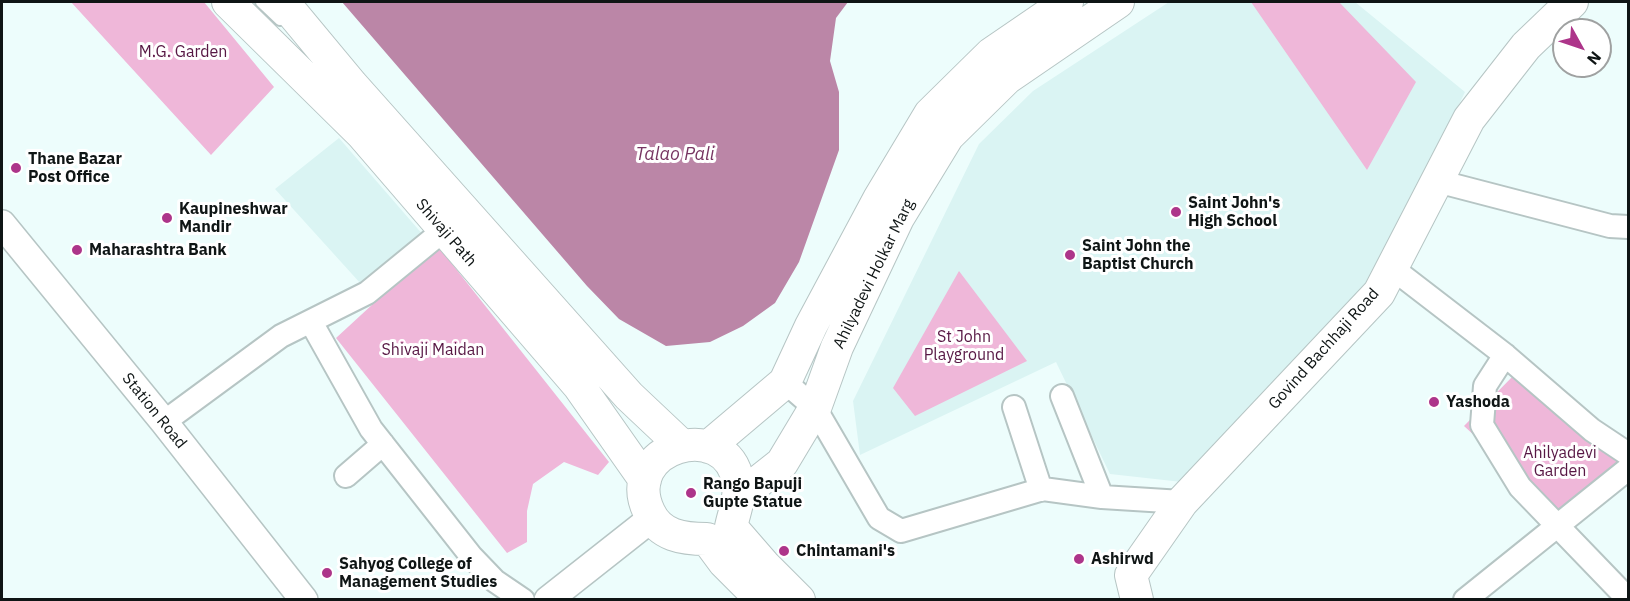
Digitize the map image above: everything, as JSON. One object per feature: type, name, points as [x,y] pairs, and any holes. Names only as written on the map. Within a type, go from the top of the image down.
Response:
[{"type":"main road","name":"Shivaji Path","points":[[228,2],[362,134],[579,386],[645,480]]},
{"type":"main road","name":"Ahilyadevi Holkar Marg","points":[[695,446],[785,382],[811,326],[879,199],[930,114],[992,54],[1067,2]]},
{"type":"main road","name":"Ahilyadevi Holkar Marg","points":[[739,497],[782,463],[815,408],[837,346],[898,218],[948,136],[1007,78],[1118,2]]},
{"type":"main road","name":"Govind Bachhaji Road","points":[[1137,600],[1131,575],[1182,502],[1379,293],[1469,119],[1526,46],[1572,2]]},
{"type":"main road","name":"Shivaji Path","points":[[287,19],[351,85],[629,396],[695,446]]},
{"type":"main road","points":[[762,600],[724,562],[719,533],[739,497],[738,481],[732,466],[722,455],[695,446],[669,450],[658,457],[645,480],[644,493],[646,506],[652,518],[662,529],[675,536],[719,533],[764,565],[799,600]]},
{"type":"street","points":[[1437,181],[1610,226],[1629,227]]},
{"type":"street","name":"Station Road","points":[[2,224],[164,422],[304,600]]},
{"type":"street","points":[[164,422],[281,336],[367,293],[444,230]]},
{"type":"street","points":[[1392,268],[1504,355],[1592,430],[1629,454]]},
{"type":"street","points":[[310,322],[371,429],[471,556],[495,581],[523,600]]},
{"type":"street","points":[[1504,355],[1485,386],[1482,425],[1520,487],[1629,599]]},
{"type":"street","points":[[785,382],[815,408],[879,518],[901,531],[1041,490],[1102,498],[1182,502]]},
{"type":"street","points":[[1062,396],[1102,498]]},
{"type":"street","points":[[1014,407],[1041,490]]},
{"type":"street","points":[[346,476],[383,444]]},
{"type":"street","points":[[1465,600],[1629,469]]},
{"type":"street","points":[[548,600],[652,518]]},
{"type":"lane","points":[[261,2],[287,19]]},
{"type":"shaded area","name":"Saint John's High School","points":[[1169,2],[1355,2],[1465,92],[1373,281],[1182,482],[1110,474],[1056,362],[860,455],[853,401],[979,144],[1033,91]]},
{"type":"shaded area","points":[[339,138],[424,236],[361,284],[275,189]]},
{"type":"green space","name":"M.G. Garden","points":[[71,2],[204,2],[274,87],[211,155]]},
{"type":"green space","points":[[1251,2],[1339,2],[1416,82],[1367,170]]},
{"type":"green space","name":"Shivaji Maidan","points":[[437,245],[609,462],[598,475],[564,462],[533,484],[527,511],[527,542],[507,553],[336,338]]},
{"type":"green space","name":"St John Playground","points":[[959,271],[1027,361],[915,416],[893,388]]},
{"type":"green space","name":"Ahilyadevi Garden","points":[[1513,376],[1623,464],[1562,516],[1464,426]]},
{"type":"water","name":"Talao Pali","points":[[342,2],[848,2],[836,18],[830,61],[839,92],[839,150],[799,262],[775,303],[743,326],[710,342],[666,346],[619,319],[587,286]]},
{"type":"place","name":"Thane Bazar Post Office","points":[[16,168]]},
{"type":"place","name":"Saint John's High School","points":[[1176,212]]},
{"type":"place","name":"Kaupineshwar Mandir","points":[[167,218]]},
{"type":"place","name":"Maharashtra Bank","points":[[77,250]]},
{"type":"place","name":"Saint John the Baptist Church","points":[[1070,255]]},
{"type":"place","name":"Yashoda","points":[[1434,402]]},
{"type":"place","name":"Rango Bapuji Gupte Statue","points":[[691,493]]},
{"type":"place","name":"Chintamani's","points":[[784,551]]},
{"type":"place","name":"Ashirwd","points":[[1079,559]]},
{"type":"place","name":"Sahyog College of Management Studies","points":[[327,573]]}]
